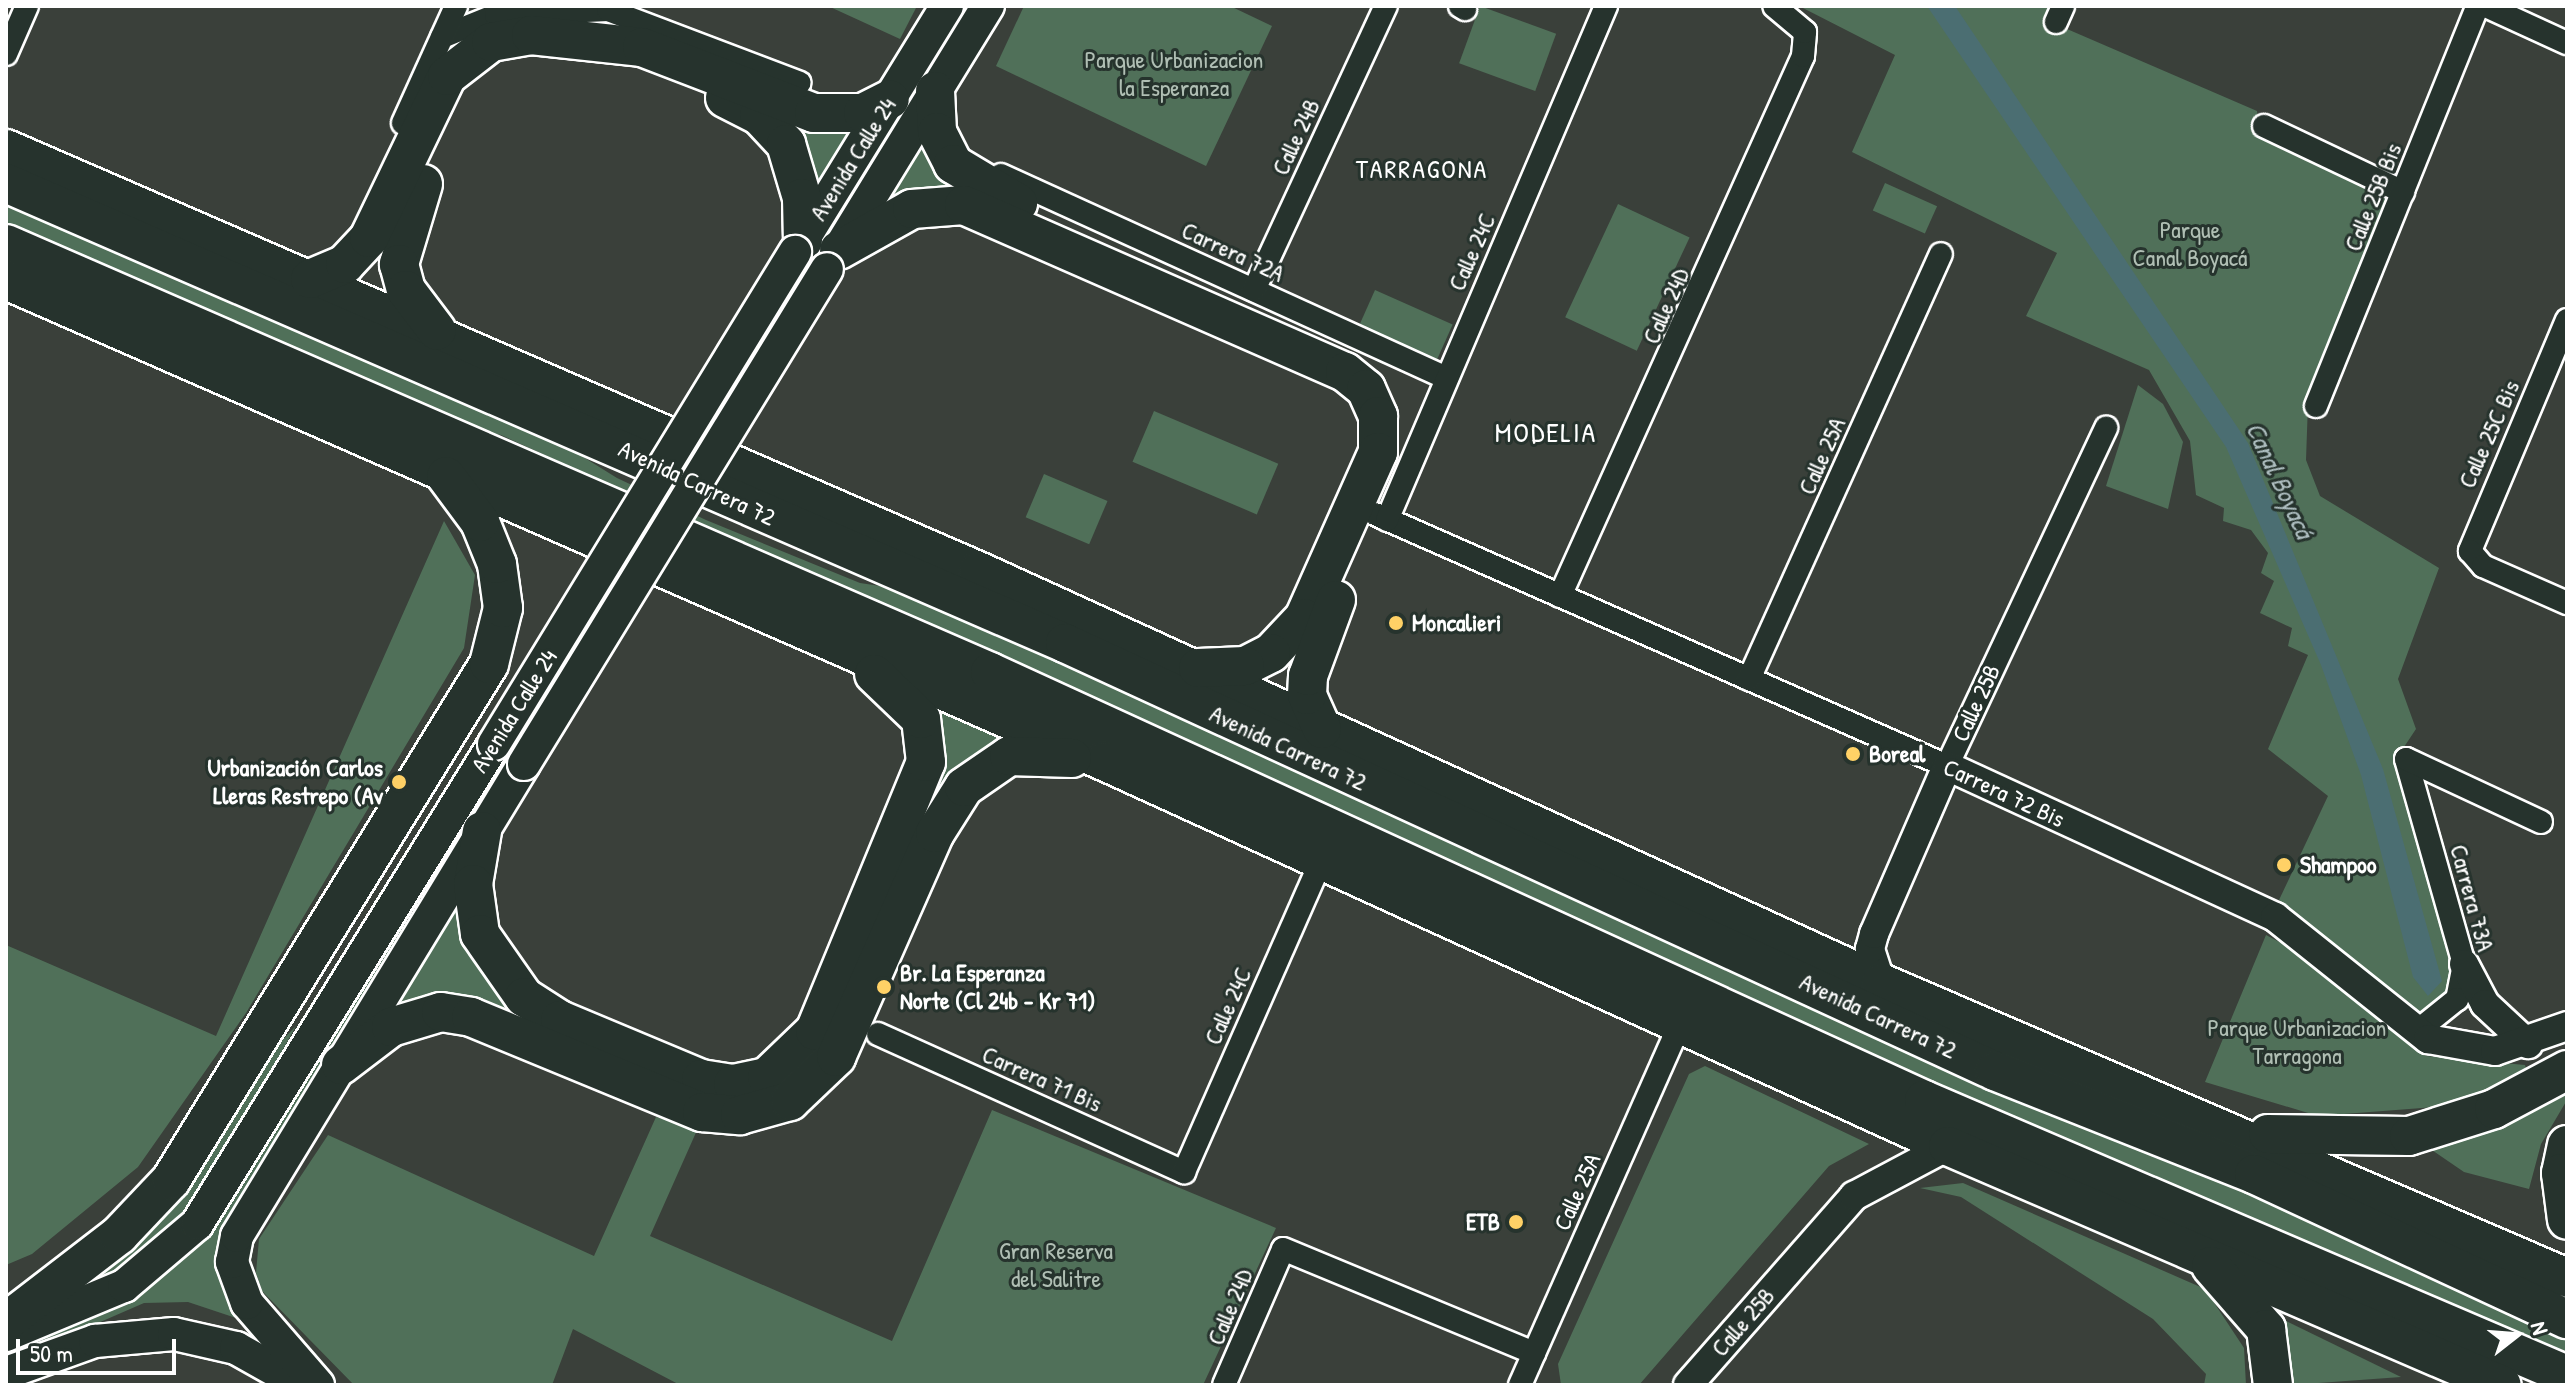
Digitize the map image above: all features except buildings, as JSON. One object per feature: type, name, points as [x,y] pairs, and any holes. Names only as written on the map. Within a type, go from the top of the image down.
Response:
[{"type":"highway","points":[[310,279],[345,264],[369,238],[447,76],[491,42],[531,35],[642,47],[814,113],[863,113],[890,99]]},
{"type":"highway","points":[[438,333],[402,278],[404,229],[459,103],[480,78],[508,62],[579,60],[648,71],[759,115],[793,159],[816,253],[912,209],[964,205],[1345,372],[1366,389],[1378,416],[1378,452],[1304,618],[1271,653],[1245,666],[1191,668]]},
{"type":"highway","points":[[935,91],[943,148],[972,180],[1381,371],[1404,425],[1381,517],[1310,665],[1307,695],[1322,729]]},
{"type":"highway","name":"Avenida Carrera 72","points":[[6,149],[438,333],[1191,668],[1881,983],[2231,1129],[2567,1278]]},
{"type":"highway","name":"Avenida Carrera 72","points":[[6,183],[1065,643],[1521,857],[2072,1101],[2269,1180],[2567,1319]]},
{"type":"highway","points":[[6,244],[990,672],[1470,898],[1751,1016],[1990,1129],[2257,1237],[2567,1375]]},
{"type":"highway","points":[[6,280],[1104,761],[1502,945],[1681,1021],[1948,1146],[2188,1245],[2502,1385]]},
{"type":"highway","points":[[295,369],[345,429]]},
{"type":"highway","points":[[6,1322],[156,1200],[242,1057],[475,690],[499,637],[497,564],[480,522],[444,473]]},
{"type":"highway","points":[[341,1065],[391,1027],[441,1012],[471,1017],[684,1107],[722,1116],[767,1110],[802,1093],[836,1057],[907,854],[926,762],[925,730],[905,699],[837,646]]},
{"type":"highway","points":[[482,831],[475,915],[488,954],[509,982],[560,1020],[701,1079],[733,1084],[767,1077],[802,1050],[907,854],[985,766],[1033,754],[1104,761]]},
{"type":"highway","points":[[1470,898],[1502,945]]},
{"type":"highway","points":[[2231,1129],[2409,1136],[2494,1109],[2567,1070]]},
{"type":"highway","points":[[2072,1101],[2151,1095]]},
{"type":"highway","points":[[2567,1145],[2561,1173],[2567,1220]]},
{"type":"highway","points":[[2188,1245],[2257,1237]]},
{"type":"highway","points":[[2188,1245],[2238,1289],[2266,1329],[2273,1385]]},
{"type":"main road","name":"Avenida Calle 24","points":[[318,1385],[247,1303],[233,1251],[341,1065],[524,764],[816,253],[890,99],[947,6]]},
{"type":"main road","name":"Avenida Calle 24","points":[[6,1335],[124,1286],[197,1224],[390,904],[816,253],[935,91],[988,6]]},
{"type":"main road","points":[[242,1057],[390,904]]},
{"type":"main road","points":[[6,1373],[95,1341],[174,1334],[236,1348],[302,1385]]},
{"type":"street","points":[[6,54],[27,6]]},
{"type":"street","points":[[403,123],[456,6]]},
{"type":"street","name":"Calle 24B","points":[[1254,290],[1386,6]]},
{"type":"street","name":"Calle 24C","points":[[1381,517],[1606,6]]},
{"type":"street","name":"Calle 24D","points":[[1560,596],[1684,331],[1803,56],[1805,32],[1774,6]]},
{"type":"street","name":"Calle 25B Bis","points":[[2316,406],[2478,6]]},
{"type":"street","points":[[2486,6],[2567,43]]},
{"type":"street","points":[[442,37],[496,15],[593,8],[619,12],[800,83]]},
{"type":"street","points":[[2264,126],[2403,192]]},
{"type":"street","name":"Carrera 72A","points":[[1001,175],[1444,377]]},
{"type":"street","name":"Calle 25A","points":[[1749,679],[1941,254]]},
{"type":"street","name":"Calle 25C Bis","points":[[2567,320],[2471,539],[2483,566],[2567,603]]},
{"type":"street","name":"Calle 25B","points":[[1881,983],[1870,949],[1874,934],[1947,766],[2106,428]]},
{"type":"street","name":"Carrera 72 Bis","points":[[1381,517],[1947,766],[2275,917],[2416,1032],[2462,1049],[2528,1044],[2567,1026]]},
{"type":"street","name":"Carrera 73A","points":[[2416,1032],[2457,999],[2464,964],[2406,759],[2541,822]]},
{"type":"street","name":"Calle 24C","points":[[1184,1172],[1321,861]]},
{"type":"street","points":[[2464,964],[2485,1004],[2528,1044]]},
{"type":"street","name":"Calle 25A","points":[[1520,1385],[1681,1021]]},
{"type":"street","name":"Carrera 71 Bis","points":[[878,1034],[1184,1172]]},
{"type":"street","name":"Calle 25B","points":[[1688,1385],[1854,1196],[1948,1146]]},
{"type":"street","name":"Calle 24D","points":[[1224,1385],[1283,1249],[1534,1353]]},
{"type":"green space","points":[[828,6],[917,6],[900,39]]},
{"type":"green space","name":"Parque Urbanizacion la Esperanza","points":[[1024,6],[1230,6],[1272,26],[1206,166],[996,66]]},
{"type":"green space","points":[[1480,6],[1556,34],[1535,91],[1459,63]]},
{"type":"green space","name":"Parque Canal Boyacá","points":[[1799,6],[2050,6],[2046,16],[2067,29],[2257,111],[2259,132],[2390,195],[2308,403],[2306,460],[2320,496],[2439,568],[2398,679],[2416,729],[2396,759],[2453,965],[2455,993],[2424,1014],[2408,1011],[2279,900],[2328,796],[2268,749],[2308,655],[2288,646],[2292,628],[2260,613],[2274,581],[2261,573],[2268,553],[2251,530],[2223,521],[2224,508],[2196,495],[2190,441],[2149,370],[2026,316],[2057,253],[1852,152],[1895,55]]},
{"type":"green space","points":[[773,112],[863,129],[818,204]]},
{"type":"green space","points":[[924,135],[956,189],[902,192],[885,200]]},
{"type":"green space","points":[[1885,183],[1937,206],[1925,234],[1873,210]]},
{"type":"green space","points":[[6,194],[527,422],[617,478],[706,520],[860,583],[907,590],[2567,1330],[2567,1362],[2073,1150],[501,435],[458,427],[6,234]]},
{"type":"green space","points":[[1618,204],[1690,237],[1637,351],[1565,317]]},
{"type":"green space","points":[[1375,290],[1453,325],[1435,364],[1358,329]]},
{"type":"green space","points":[[2138,385],[2163,404],[2183,442],[2168,509],[2106,486]]},
{"type":"green space","points":[[1154,411],[1278,464],[1257,514],[1133,462]]},
{"type":"green space","points":[[1044,474],[1108,501],[1089,544],[1026,517]]},
{"type":"green space","points":[[444,521],[475,575],[464,648],[246,1013],[138,1167],[32,1254],[6,1265],[6,945],[216,1036]]},
{"type":"green space","points":[[928,698],[1006,738],[960,764],[914,833],[944,748]]},
{"type":"green space","points":[[459,887],[467,947],[512,1014],[437,993],[392,1004]]},
{"type":"green space","points":[[407,920],[225,1290],[239,1319],[188,1302],[144,1303],[6,1363],[6,1349],[217,1215]]},
{"type":"green space","name":"Parque Urbanizacion Tarragona","points":[[2266,935],[2312,959],[2426,1056],[2525,1065],[2528,1076],[2448,1106],[2318,1116],[2205,1082]]},
{"type":"green space","points":[[296,1026],[193,1212],[152,1257],[84,1289],[171,1210],[255,1068]]},
{"type":"green space","points":[[1705,1066],[1869,1144],[1829,1166],[1639,1385],[1561,1385],[1558,1364],[1689,1074]]},
{"type":"green space","points":[[2567,1073],[2567,1100],[2541,1144],[2529,1189],[2464,1172],[2426,1146]]},
{"type":"green space","name":"Gran Reserva del Salitre","points":[[992,1110],[1276,1228],[1203,1385],[680,1385],[573,1329],[552,1385],[354,1385],[262,1291],[256,1273],[259,1239],[328,1135],[594,1256],[656,1117],[698,1128],[650,1236],[892,1341]]},
{"type":"green space","points":[[1963,1183],[2205,1289],[2244,1348],[2246,1385],[2204,1385],[2206,1374],[2153,1319],[1961,1197],[1920,1188]]},
{"type":"green space","points":[[2276,1316],[2401,1377],[2291,1385]]},
{"type":"water","points":[[1927,6],[1955,6],[2248,443],[2383,769],[2442,981],[2428,996],[2413,977],[2361,775],[2321,665],[2226,447]]},
{"type":"place","name":"Moncalieri","points":[[1396,623]]},
{"type":"place","name":"Boreal","points":[[1853,754]]},
{"type":"place","name":"Urbanización Carlos Lleras Restrepo (Av","points":[[399,782]]},
{"type":"place","name":"Shampoo","points":[[2284,865]]},
{"type":"place","name":"Br. La Esperanza Norte (Cl 24b - Kr 71)","points":[[884,987]]},
{"type":"place","name":"ETB","points":[[1516,1222]]},
{"type":"district","name":"TARRAGONA","points":[[1422,169]]},
{"type":"district","name":"MODELIA","points":[[1546,432]]},
{"type":"water label","name":"Canal Boyacá","points":[[2280,480]]}]
